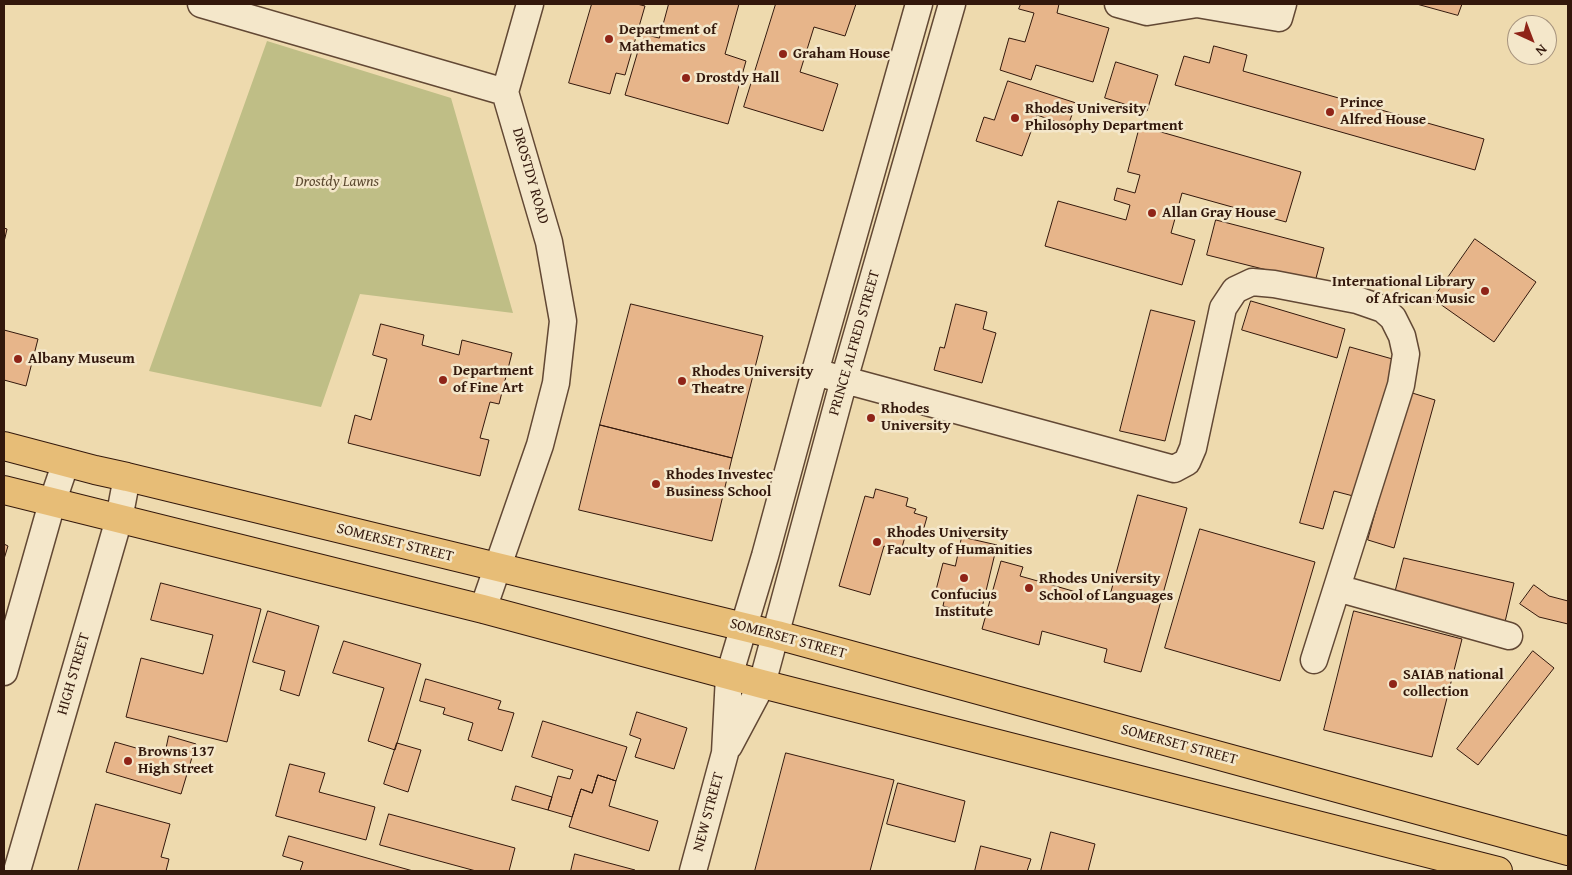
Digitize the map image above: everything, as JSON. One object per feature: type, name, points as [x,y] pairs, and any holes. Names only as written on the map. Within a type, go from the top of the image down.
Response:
[{"type":"main road","name":"SOMERSET STREET","points":[[4,446],[95,470],[777,635],[1568,851]]},
{"type":"main road","points":[[4,490],[483,609],[729,676],[1498,871]]},
{"type":"street","points":[[201,4],[506,92],[530,4]]},
{"type":"street","name":"PRINCE ALFRED STREET","points":[[729,676],[765,556],[919,4]]},
{"type":"street","name":"PRINCE ALFRED STREET","points":[[762,684],[777,635],[844,380],[952,4]]},
{"type":"street","points":[[1118,4],[1147,12],[1197,4],[1279,18],[1284,4]]},
{"type":"street","name":"DROSTDY ROAD","points":[[483,609],[540,445],[556,383],[563,321],[549,242],[506,92]]},
{"type":"street","points":[[815,372],[1174,469],[1188,462],[1193,448],[1223,308],[1235,290],[1252,282],[1274,284],[1356,300],[1383,309],[1393,318],[1402,336],[1406,354],[1402,385],[1314,660]]},
{"type":"street","points":[[4,672],[52,503],[66,462]]},
{"type":"street","name":"HIGH STREET","points":[[17,871],[120,519],[128,477]]},
{"type":"street","points":[[1337,588],[1509,636]]},
{"type":"street","name":"NEW STREET","points":[[693,871],[725,753],[729,676]]},
{"type":"street","name":"NEW STREET","points":[[725,753],[762,684]]},
{"type":"green space","name":"Drostdy Lawns","points":[[267,41],[451,98],[513,313],[360,294],[321,407],[149,371]]},
{"type":"building","name":"Department of Mathematics","points":[[592,4],[637,4],[645,6],[625,75],[616,73],[610,94],[569,83]]},
{"type":"building","name":"Drostdy Hall","points":[[669,4],[739,4],[725,54],[746,61],[728,124],[625,95],[643,34],[659,38]]},
{"type":"building","name":"Graham House","points":[[776,4],[856,4],[845,36],[814,27],[800,72],[838,84],[823,131],[744,107]]},
{"type":"building","points":[[1021,4],[1059,4],[1057,13],[1109,28],[1093,82],[1036,65],[1031,80],[1000,70],[1009,38],[1025,42],[1034,13],[1019,9]]},
{"type":"building","points":[[1417,4],[1462,4],[1458,15]]},
{"type":"building","name":"Prince Alfred House","points":[[1214,46],[1247,55],[1243,71],[1484,139],[1475,170],[1175,85],[1184,56],[1209,63]]},
{"type":"building","points":[[1116,62],[1158,75],[1147,111],[1105,98]]},
{"type":"building","name":"Rhodes University Philosophy Department","points":[[1008,81],[1076,103],[1068,126],[1037,115],[1022,156],[976,141],[984,117],[994,120]]},
{"type":"building","name":"Allan Gray House","points":[[1140,126],[1301,172],[1286,222],[1182,193],[1171,233],[1195,240],[1182,285],[1045,246],[1058,201],[1126,220],[1130,205],[1114,200],[1117,188],[1135,193],[1140,175],[1128,172]]},
{"type":"building","points":[[1216,220],[1324,248],[1315,282],[1207,255]]},
{"type":"building","points":[[4,228],[7,229],[4,242]]},
{"type":"building","name":"International Library of African Music","points":[[1475,239],[1536,282],[1494,342],[1433,299]]},
{"type":"building","points":[[1251,301],[1345,329],[1337,358],[1242,330]]},
{"type":"building","name":"Rhodes University Theatre","points":[[631,304],[763,336],[732,458],[600,425]]},
{"type":"building","points":[[956,304],[987,312],[983,329],[996,333],[982,383],[934,370],[940,347],[944,348]]},
{"type":"building","points":[[1151,310],[1195,321],[1165,441],[1120,431]]},
{"type":"building","name":"Department of Fine Art","points":[[381,324],[424,335],[422,345],[459,355],[462,340],[512,353],[499,404],[490,402],[480,438],[489,440],[480,476],[348,443],[355,415],[371,420],[387,359],[373,355]]},
{"type":"building","name":"Albany Museum","points":[[4,330],[38,339],[26,386],[4,380]]},
{"type":"building","points":[[1350,347],[1396,360],[1357,497],[1334,491],[1323,529],[1300,523]]},
{"type":"building","points":[[1409,392],[1435,400],[1394,548],[1368,540]]},
{"type":"building","name":"Rhodes Investec Business School","points":[[600,425],[732,458],[712,541],[579,510]]},
{"type":"building","name":"Rhodes University Faculty of Humanities","points":[[876,489],[908,498],[906,506],[916,509],[914,513],[927,517],[921,538],[906,533],[901,551],[884,546],[870,595],[839,586],[865,496],[873,498]]},
{"type":"building","name":"Rhodes University School of Languages","points":[[1138,495],[1187,508],[1141,672],[1104,662],[1107,649],[1042,631],[1039,645],[982,629],[1001,561],[1023,567],[1020,576],[1108,601]]},
{"type":"building","points":[[1200,529],[1315,562],[1280,681],[1165,648]]},
{"type":"building","name":"Confucius Institute","points":[[962,537],[997,545],[980,616],[943,606],[946,592],[936,590],[943,563],[955,566]]},
{"type":"building","points":[[4,544],[8,546],[4,559]]},
{"type":"building","points":[[1404,558],[1514,583],[1505,622],[1394,597]]},
{"type":"building","points":[[161,583],[261,609],[227,742],[126,717],[141,658],[203,674],[213,635],[151,620]]},
{"type":"building","points":[[1534,585],[1549,596],[1568,601],[1568,624],[1539,617],[1520,604]]},
{"type":"building","points":[[268,611],[319,626],[299,696],[280,690],[285,671],[253,662]]},
{"type":"building","name":"SAIAB national collection","points":[[1354,611],[1462,639],[1432,757],[1324,730]]},
{"type":"building","points":[[344,641],[421,664],[395,750],[368,741],[384,688],[333,673]]},
{"type":"building","points":[[1533,651],[1554,668],[1478,765],[1457,749]]},
{"type":"building","points":[[426,679],[501,701],[498,709],[514,713],[502,751],[468,740],[473,723],[443,714],[445,708],[420,701]]},
{"type":"building","points":[[637,712],[687,728],[674,769],[635,757],[641,739],[630,735]]},
{"type":"building","points":[[543,721],[627,747],[616,781],[598,775],[592,793],[581,789],[572,817],[548,810],[558,776],[570,779],[573,770],[532,757]]},
{"type":"building","points":[[169,736],[196,744],[181,794],[106,772],[115,742],[164,756]]},
{"type":"building","points":[[397,743],[421,750],[408,792],[384,784]]},
{"type":"building","points":[[786,753],[894,780],[870,871],[755,871]]},
{"type":"building","points":[[290,764],[325,773],[319,792],[375,807],[366,840],[276,816]]},
{"type":"building","points":[[598,775],[616,781],[609,806],[658,821],[649,851],[569,827],[581,789],[592,793]]},
{"type":"building","points":[[898,783],[965,801],[955,842],[887,824]]},
{"type":"building","points":[[516,786],[552,797],[548,810],[512,800]]},
{"type":"building","points":[[96,804],[170,824],[161,857],[169,859],[166,871],[78,871]]},
{"type":"building","points":[[389,814],[515,848],[509,871],[476,871],[380,845]]},
{"type":"building","points":[[1051,832],[1095,844],[1088,871],[1041,871]]},
{"type":"building","points":[[289,836],[413,871],[300,871],[303,862],[283,856]]},
{"type":"building","points":[[981,846],[1031,859],[1027,871],[975,871]]},
{"type":"building","points":[[575,854],[635,870],[635,871],[571,871]]},
{"type":"place","name":"Department of Mathematics","points":[[609,39]]},
{"type":"place","name":"Graham House","points":[[783,54]]},
{"type":"place","name":"Drostdy Hall","points":[[686,78]]},
{"type":"place","name":"Prince Alfred House","points":[[1330,112]]},
{"type":"place","name":"Rhodes University Philosophy Department","points":[[1015,118]]},
{"type":"place","name":"Allan Gray House","points":[[1152,213]]},
{"type":"place","name":"International Library of African Music","points":[[1485,291]]},
{"type":"place","name":"Albany Museum","points":[[18,359]]},
{"type":"place","name":"Department of Fine Art","points":[[443,380]]},
{"type":"place","name":"Rhodes University Theatre","points":[[682,381]]},
{"type":"place","name":"Rhodes University","points":[[871,418]]},
{"type":"place","name":"Rhodes Investec Business School","points":[[656,484]]},
{"type":"place","name":"Rhodes University Faculty of Humanities","points":[[877,542]]},
{"type":"place","name":"Confucius Institute","points":[[964,578]]},
{"type":"place","name":"Rhodes University School of Languages","points":[[1029,588]]},
{"type":"place","name":"SAIAB national collection","points":[[1393,684]]},
{"type":"place","name":"Browns 137 High Street","points":[[128,761]]}]
